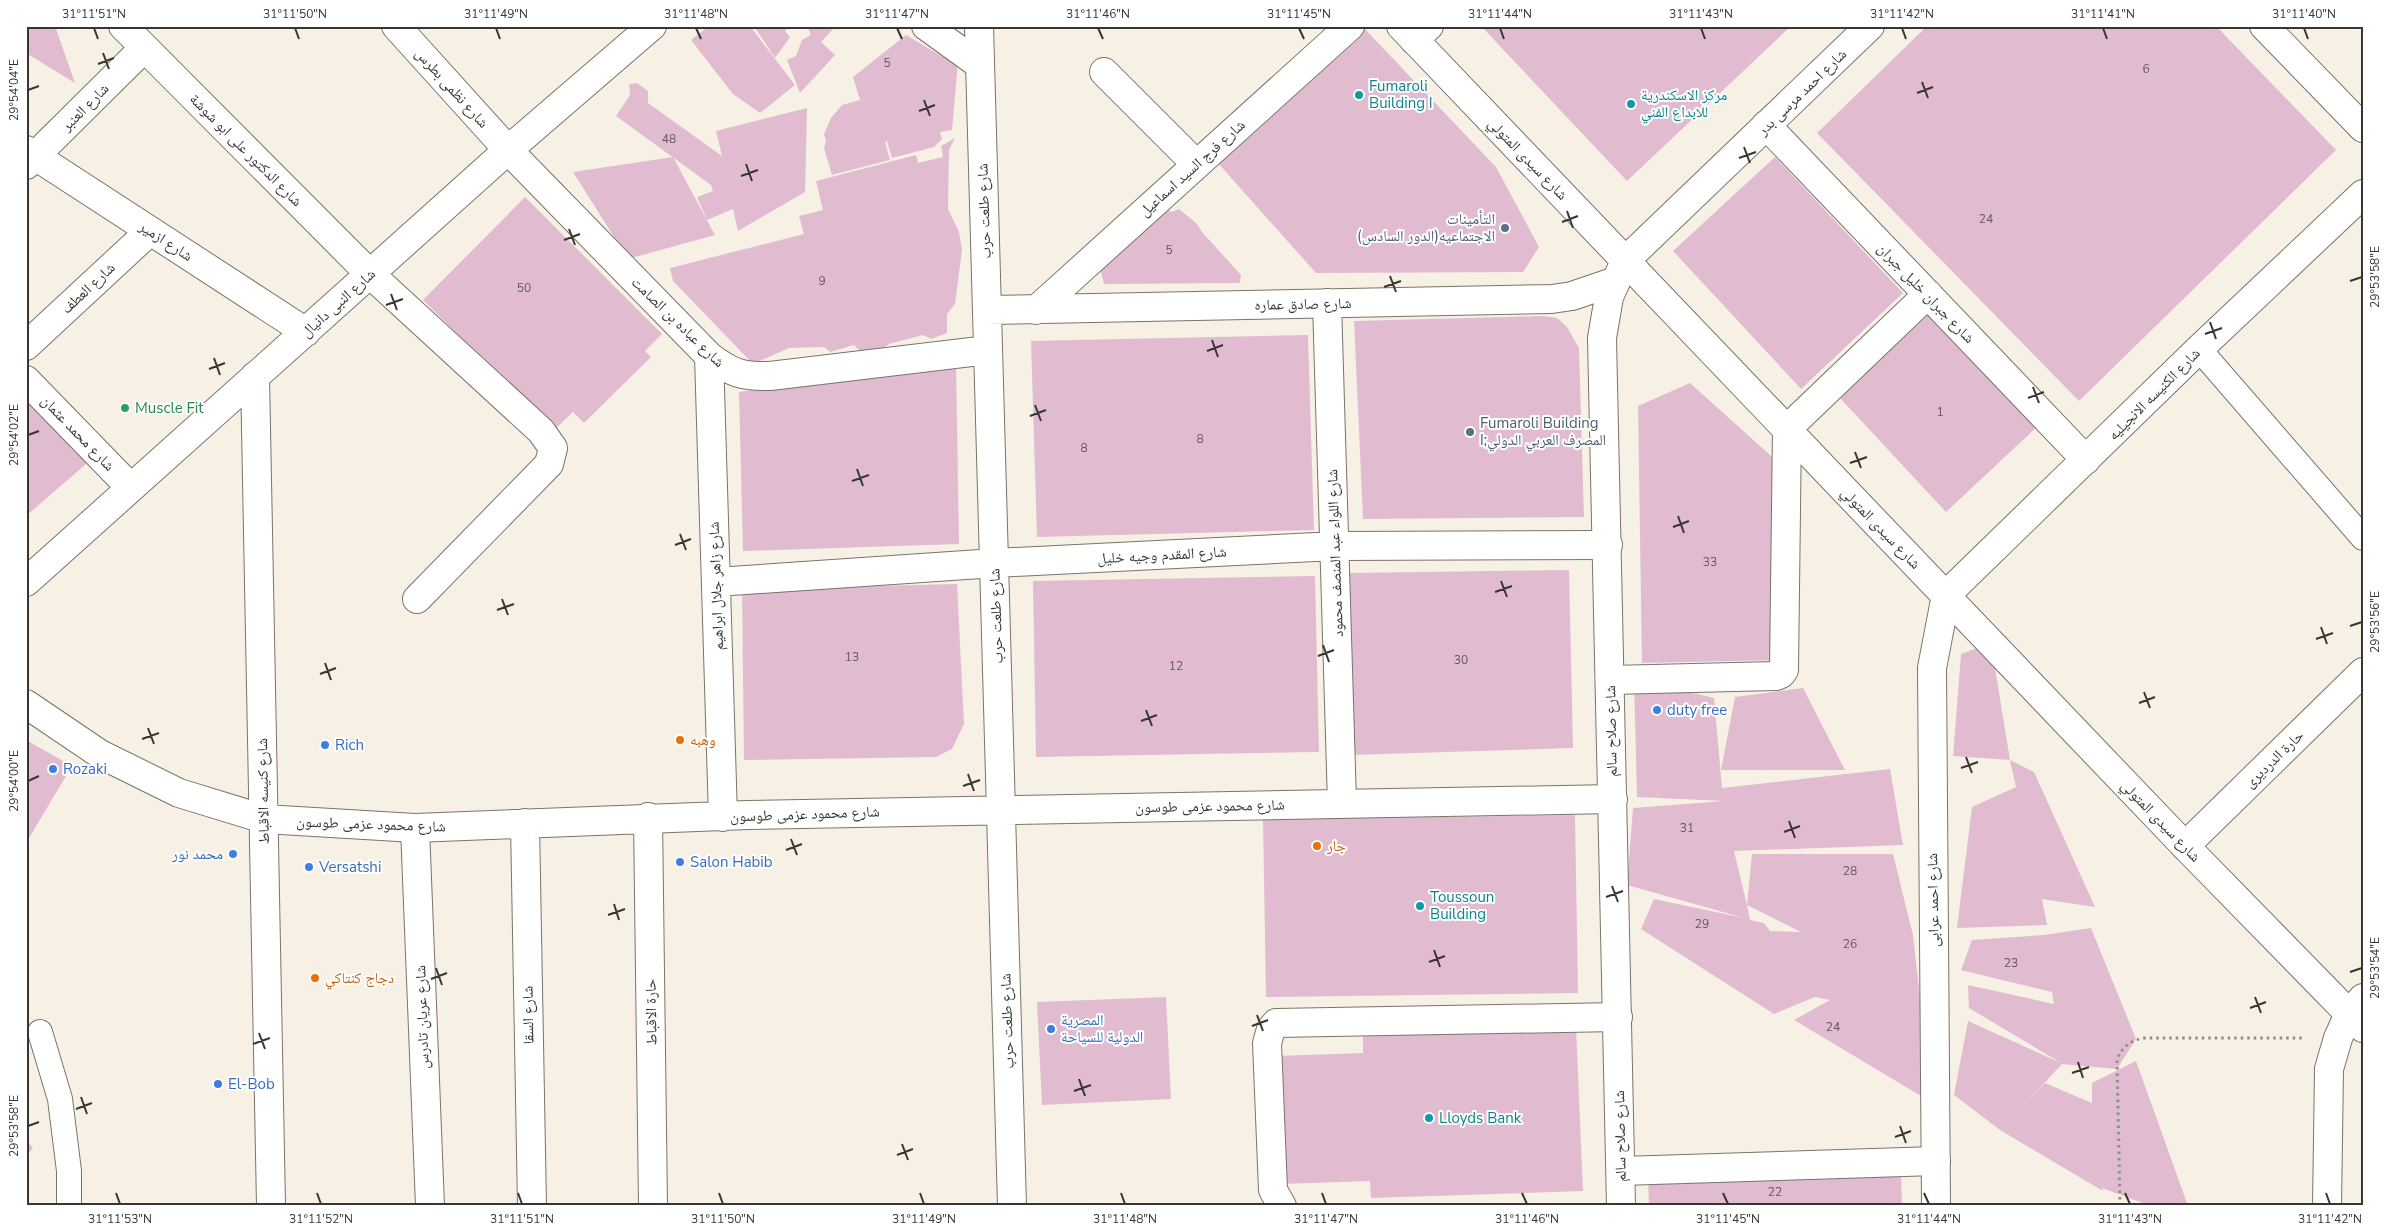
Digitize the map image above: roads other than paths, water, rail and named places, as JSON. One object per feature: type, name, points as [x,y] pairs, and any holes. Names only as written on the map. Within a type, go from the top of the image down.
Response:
[{"type":"street","name":"شارع الدكتور على ابو شوشة","points":[[122,26],[370,274],[541,431],[553,448],[548,464],[418,599]]},
{"type":"street","name":"شارع نظمى بطرس","points":[[396,26],[508,150]]},
{"type":"street","name":"شارع النبى دانيال","points":[[26,582],[508,150],[652,26]]},
{"type":"street","points":[[926,26],[980,65]]},
{"type":"street","name":"شارع طلعت حرب","points":[[979,26],[1012,1206]]},
{"type":"street","name":"شارع فرج السيد اسماعيل","points":[[1036,310],[1350,26]]},
{"type":"street","name":"شارع احمد مرسى بدر","points":[[1621,271],[1766,126],[1870,26]]},
{"type":"street","points":[[2264,26],[2363,128]]},
{"type":"street","name":"شارع سيدى المتولي","points":[[1414,31],[1621,271],[1787,429],[2353,1020]]},
{"type":"street","name":"شارع العنبر","points":[[29,157],[144,48]]},
{"type":"street","points":[[1104,72],[1196,164]]},
{"type":"street","name":"شارع جبران خليل جبران","points":[[1766,126],[2086,460]]},
{"type":"street","name":"شارع عباده بن الصامت","points":[[508,150],[710,356],[727,370],[748,377],[988,350]]},
{"type":"street","name":"شارع ازمير","points":[[29,157],[150,230],[306,332]]},
{"type":"street","name":"شارع الكنيسه الانجيليه","points":[[1946,595],[2199,349],[2363,194]]},
{"type":"street","name":"شارع العطف","points":[[26,346],[150,230]]},
{"type":"street","name":"شارع صادق عماره","points":[[987,310],[1552,299],[1572,296],[1621,271]]},
{"type":"street","name":"شارع صلاح سالم","points":[[1621,271],[1609,297],[1602,338],[1622,1206]]},
{"type":"street","points":[[1610,680],[1776,676],[1782,674],[1784,670],[1787,429],[1928,294]]},
{"type":"street","name":"شارع اللواء عبد المنصف محمود","points":[[1327,304],[1336,546],[1342,803]]},
{"type":"street","name":"شارع زاهر جلال ابراهيم","points":[[710,356],[723,817]]},
{"type":"street","name":"شارع كنيسه الاقباط","points":[[255,376],[271,1206]]},
{"type":"street","name":"شارع محمد عثمان","points":[[26,380],[130,487]]},
{"type":"street","name":"شارع المقدم وجيه خليل","points":[[716,582],[995,563],[1336,546],[1608,545]]},
{"type":"street","name":"شارع احمد عرابى","points":[[1936,1206],[1932,668],[1946,595]]},
{"type":"street","name":"حارة الدرديرى","points":[[2185,846],[2363,672]]},
{"type":"street","name":"شارع محمود عزمى طوسون","points":[[26,704],[100,754],[179,793],[264,819],[415,828],[648,817],[1613,799]]},
{"type":"street","name":"حارة الاقباط","points":[[648,817],[654,1206]]},
{"type":"street","name":"شارع السقا","points":[[525,823],[532,1206]]},
{"type":"street","name":"شارع عريان تادرس","points":[[415,828],[430,1206]]},
{"type":"street","points":[[1282,1206],[1273,1190],[1267,1043],[1270,1029],[1276,1023],[1618,1017]]},
{"type":"street","points":[[2327,1206],[2329,1069],[2353,1020]]},
{"type":"street","points":[[1621,1171],[1936,1161]]},
{"type":"lane","points":[[2199,349],[2363,538]]},
{"type":"lane","points":[[40,1032],[60,1099],[68,1171],[69,1206]]},
{"type":"place","name":"Fumaroli Building I","points":[[1359,95]]},
{"type":"place","name":"مركز الاسكندرية للابداع الفني","points":[[1631,104]]},
{"type":"place","name":"التأمينات الاجتماعيه(الدور السادس)","points":[[1505,228]]},
{"type":"place","name":"Muscle Fit","points":[[125,408]]},
{"type":"place","name":"Fumaroli Building I;المصرف العربي الدولي","points":[[1470,432]]},
{"type":"place","name":"duty free","points":[[1657,710]]},
{"type":"place","name":"وهبه","points":[[680,740]]},
{"type":"place","name":"Rich","points":[[325,745]]},
{"type":"place","name":"Rozaki","points":[[53,769]]},
{"type":"place","name":"جار","points":[[1317,846]]},
{"type":"place","name":"محمد نور","points":[[233,854]]},
{"type":"place","name":"Salon Habib","points":[[680,862]]},
{"type":"place","name":"Versatshi","points":[[309,867]]},
{"type":"place","name":"Toussoun Building","points":[[1420,906]]},
{"type":"place","name":"دجاج كنتاكي","points":[[315,978]]},
{"type":"place","name":"المصرية الدولية للسياحة","points":[[1051,1029]]},
{"type":"place","name":"El-Bob","points":[[218,1084]]},
{"type":"place","name":"Lloyds Bank","points":[[1429,1118]]}]
